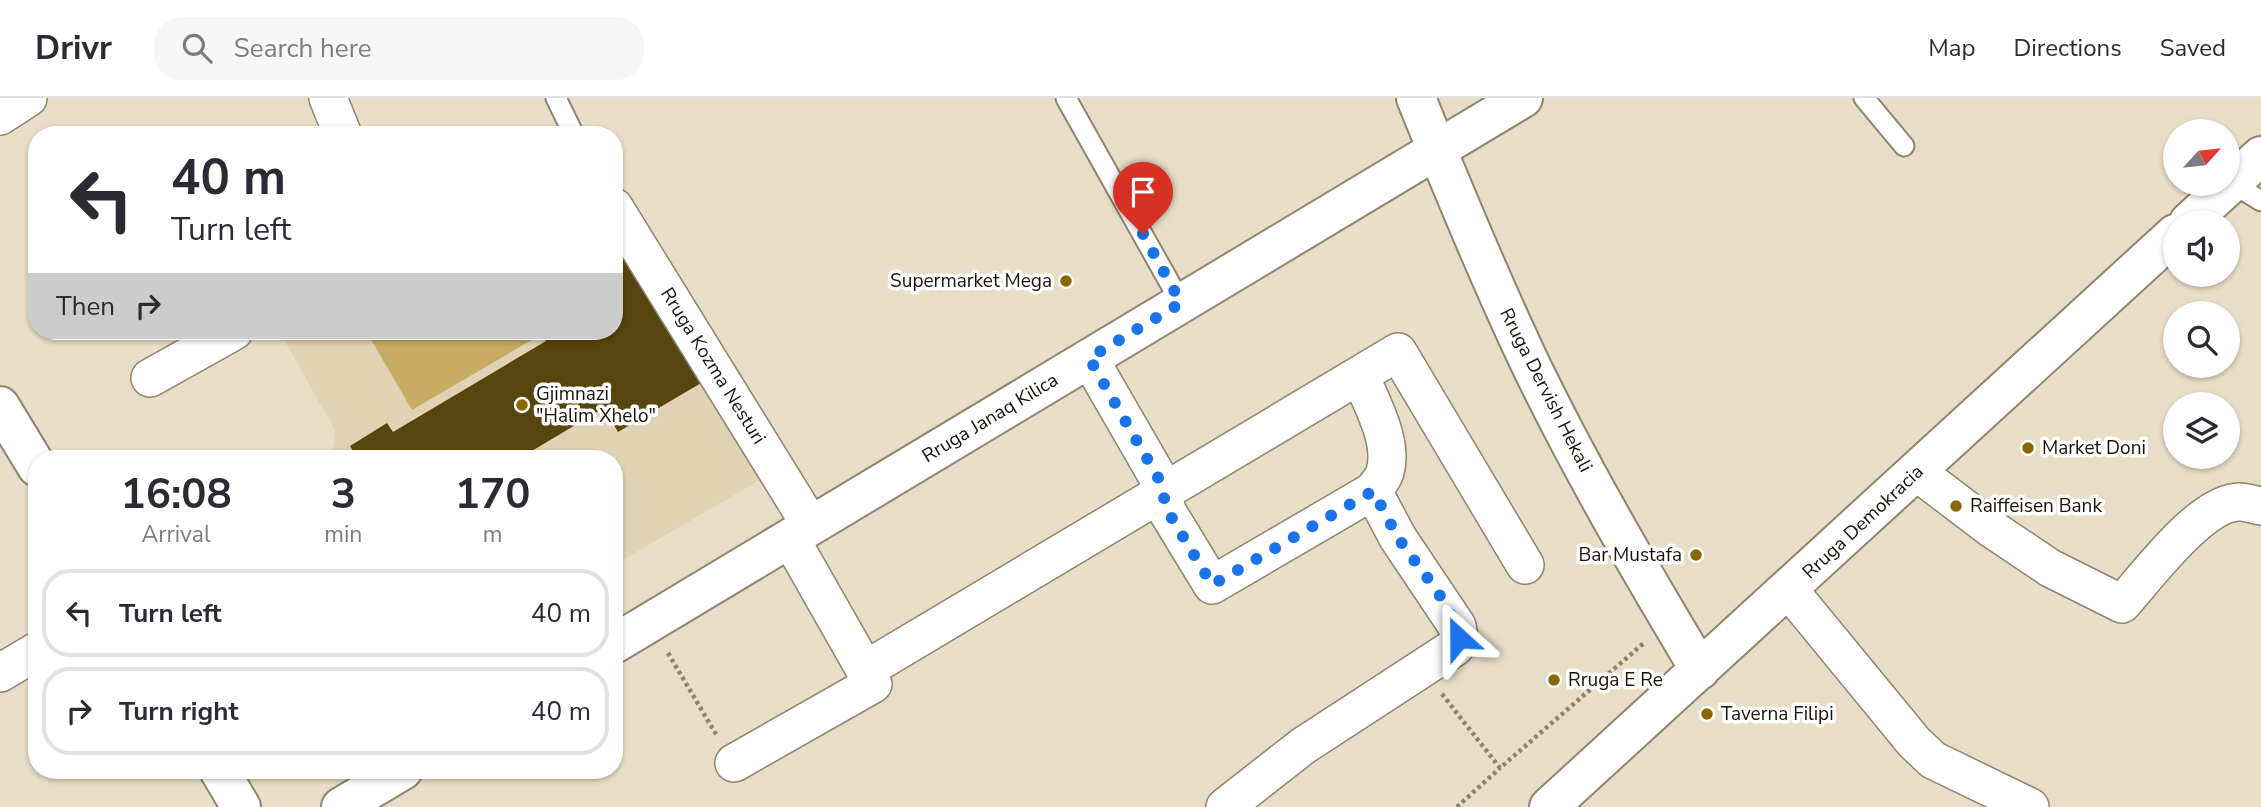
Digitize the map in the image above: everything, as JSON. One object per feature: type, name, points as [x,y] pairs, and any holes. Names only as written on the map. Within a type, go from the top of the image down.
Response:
[{"type":"main road","name":"Rruga Dervish Hekali","points":[[1416,98],[1476,246],[1529,360],[1592,480],[1700,670]]},
{"type":"main road","name":"Rruga Janaq Kilica","points":[[623,639],[1523,98]]},
{"type":"main road","points":[[2212,210],[2246,192],[2261,156]]},
{"type":"main road","name":"Rruga Demokracia","points":[[1549,807],[2163,245]]},
{"type":"main road","points":[[2,412],[28,453]]},
{"type":"main road","points":[[224,779],[241,807]]},
{"type":"main road","points":[[341,807],[388,779]]},
{"type":"street","points":[[0,116],[28,98]]},
{"type":"street","points":[[328,98],[339,126]]},
{"type":"street","name":"Rruga Kozma Nesturi","points":[[623,222],[800,532],[865,670]]},
{"type":"street","points":[[150,378],[218,340]]},
{"type":"street","points":[[734,764],[873,684],[865,670],[1398,352],[1525,565]]},
{"type":"street","points":[[1089,358],[1160,481],[1167,510],[1212,585],[1373,491],[1384,475],[1388,457],[1385,440],[1360,375]]},
{"type":"street","points":[[1917,472],[1992,529],[2050,568],[2122,604],[2198,520],[2218,507],[2239,501],[2261,506]]},
{"type":"street","points":[[1225,807],[1303,746],[1455,647],[1459,638],[1457,626],[1398,538],[1373,491]]},
{"type":"street","points":[[1789,590],[1914,742],[1933,761],[2030,807]]},
{"type":"street","points":[[0,673],[28,656]]},
{"type":"lane","points":[[556,98],[570,126]]},
{"type":"lane","points":[[1066,98],[1181,303]]},
{"type":"lane","points":[[1864,98],[1904,146]]},
{"type":"path","points":[[1457,807],[1670,620]]},
{"type":"path","points":[[649,623],[734,764]]},
{"type":"path","points":[[1422,668],[1500,768]]},
{"type":"shaded area","name":"Gjimnazi \"Halim Xhelo\"","points":[[623,239],[767,476],[623,560],[623,450],[333,450],[335,430],[284,340],[623,340]]},
{"type":"shaded area","points":[[371,340],[532,340],[412,410]]},
{"type":"building","points":[[623,244],[708,379],[618,432],[604,408],[533,450],[352,450],[350,446],[387,423],[393,432],[546,341],[623,340]]},
{"type":"place","name":"Supermarket Mega","points":[[1066,281]]},
{"type":"place","name":"Gjimnazi \"Halim Xhelo\"","points":[[522,405]]},
{"type":"place","name":"Market Doni","points":[[2028,448]]},
{"type":"place","name":"Raiffeisen Bank","points":[[1956,506]]},
{"type":"place","name":"Bar Mustafa","points":[[1696,555]]},
{"type":"place","name":"Rruga E Re","points":[[1554,680]]},
{"type":"place","name":"Taverna Filipi","points":[[1707,714]]},
{"type":"route","points":[[1143,234],[1181,303],[1089,358],[1160,481],[1167,510],[1212,585],[1373,491],[1398,538],[1448,610],[1457,626],[1459,638]]}]
